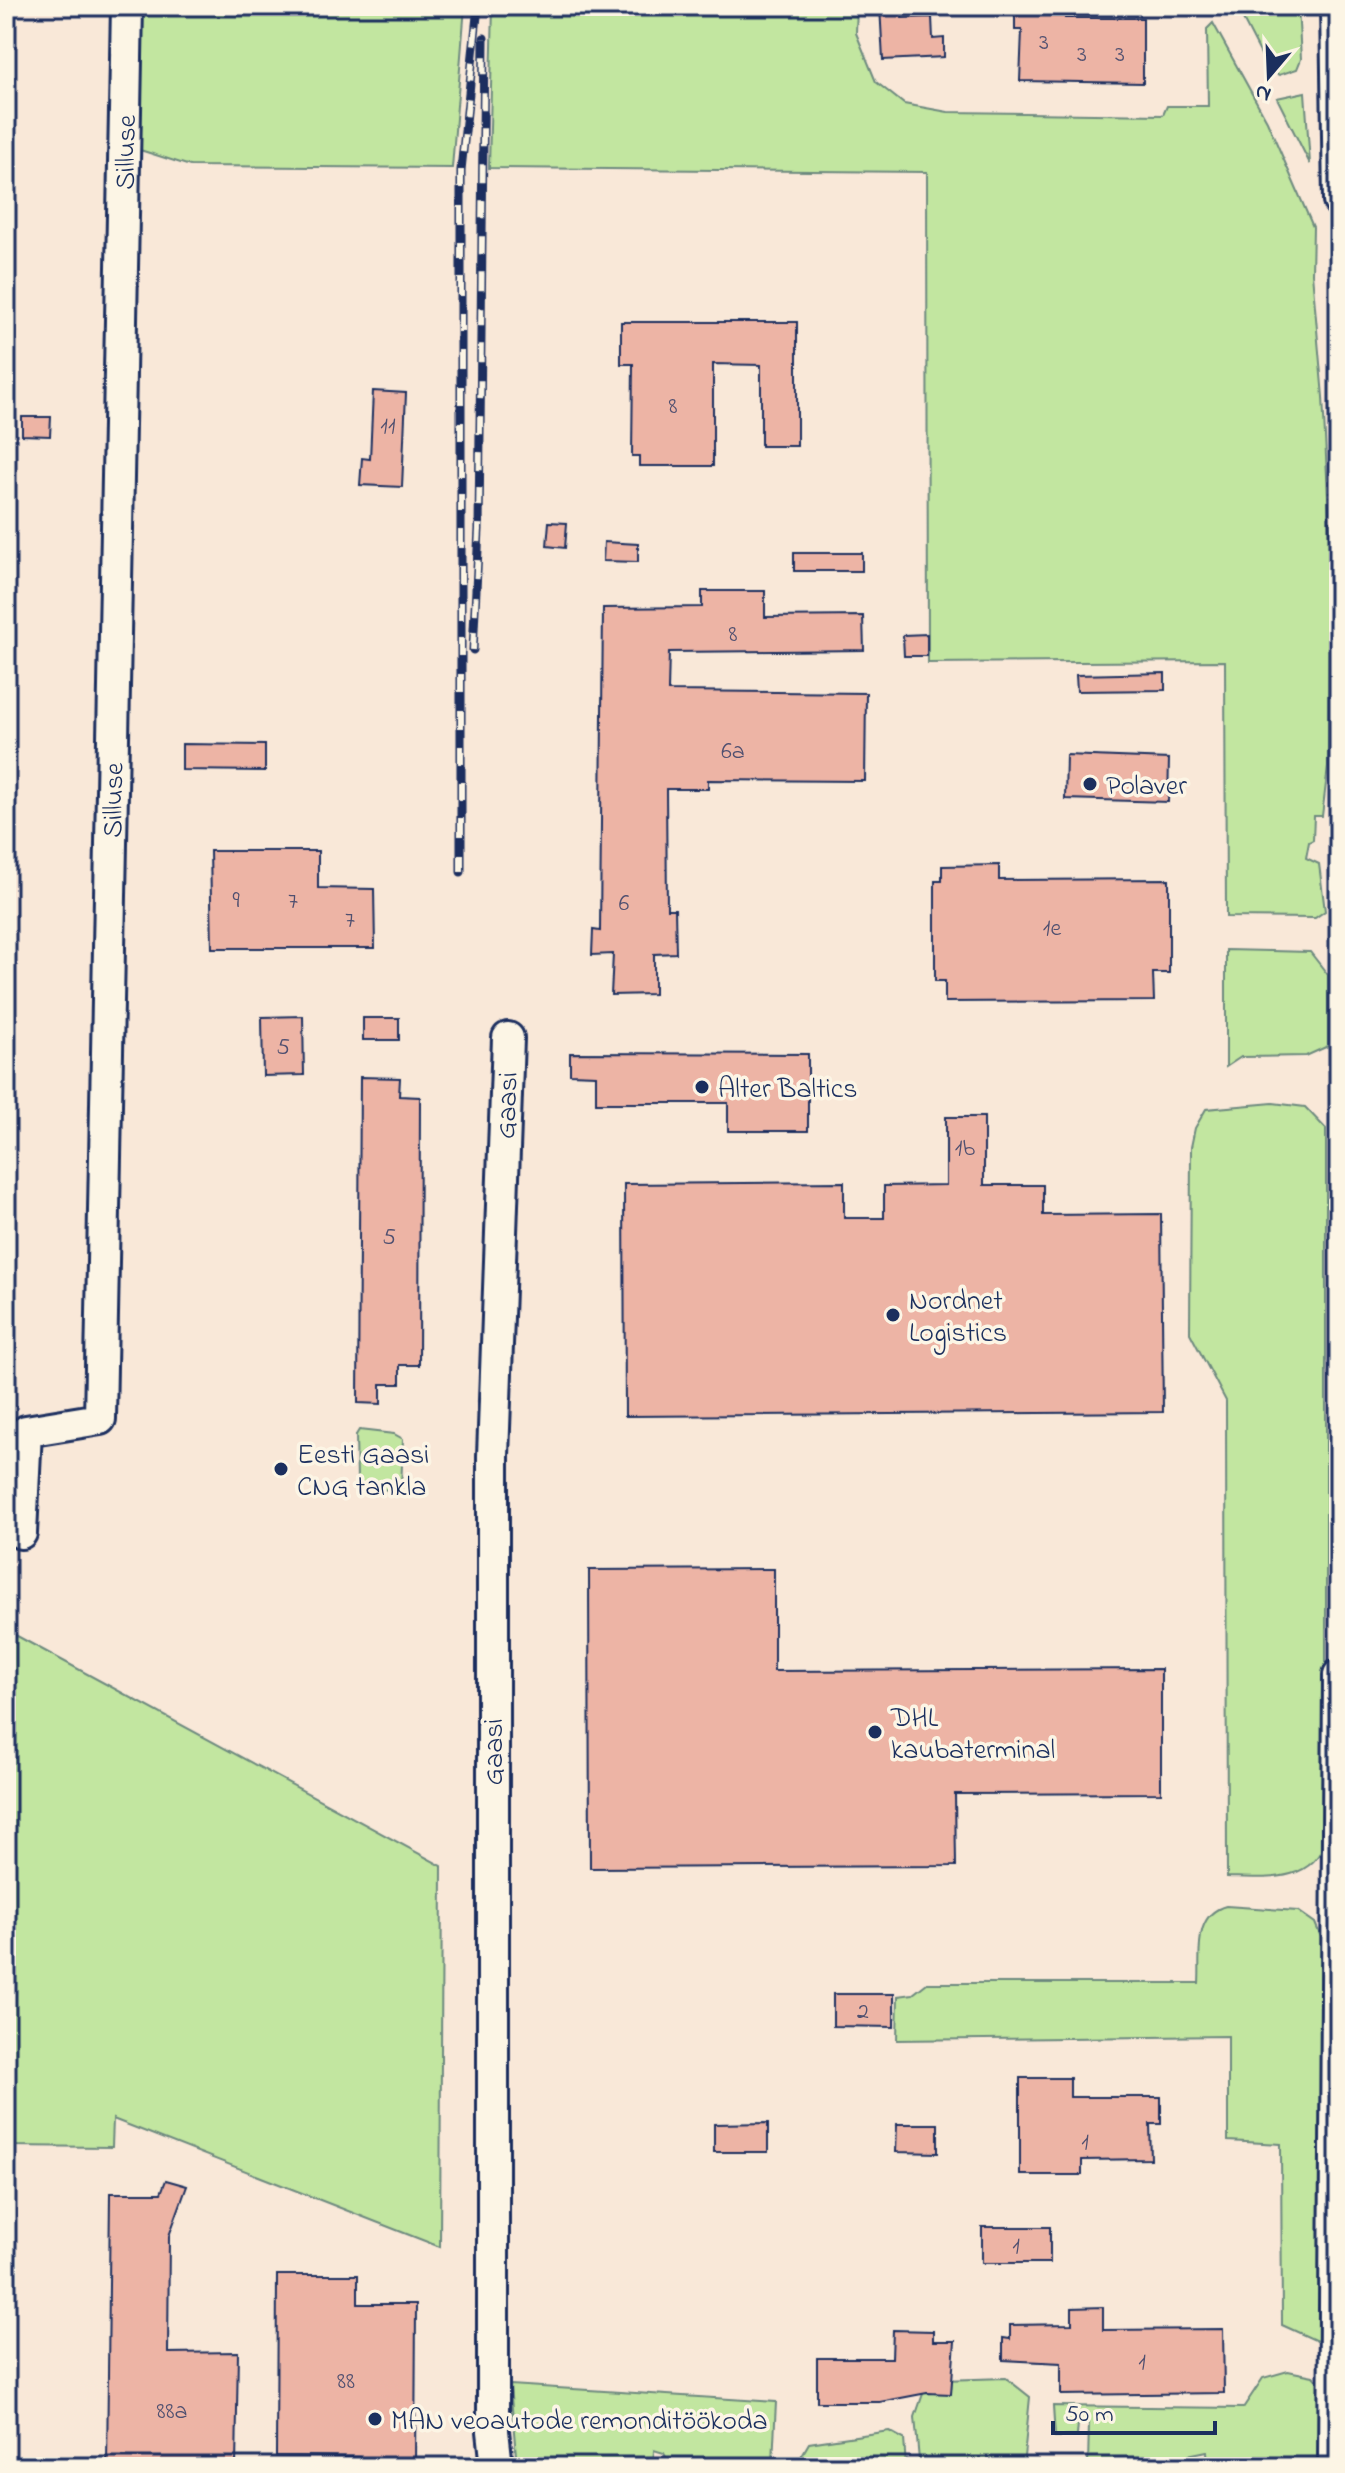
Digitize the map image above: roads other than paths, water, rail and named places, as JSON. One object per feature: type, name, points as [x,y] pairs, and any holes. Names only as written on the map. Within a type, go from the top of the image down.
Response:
[{"type":"street","name":"Silluse","points":[[21,1533],[26,1431],[100,1419],[127,6]]},
{"type":"street","points":[[1336,6],[1339,201]]},
{"type":"street","name":"Gaasi","points":[[497,2467],[493,2431],[493,1456],[508,1038]]},
{"type":"street","points":[[1334,2467],[1339,1675]]},
{"type":"railway","points":[[461,872],[461,170],[478,6]]},
{"type":"railway","points":[[473,650],[479,529],[484,38]]},
{"type":"place","name":"Polaver","points":[[1090,784]]},
{"type":"place","name":"Alter Baltics","points":[[702,1087]]},
{"type":"place","name":"Nordnet Logistics","points":[[893,1315]]},
{"type":"place","name":"Eesti Gaasi CNG tankla","points":[[281,1469]]},
{"type":"place","name":"DHL kaubaterminal","points":[[875,1732]]},
{"type":"place","name":"MAN veoautode remonditöökoda","points":[[375,2419]]}]
